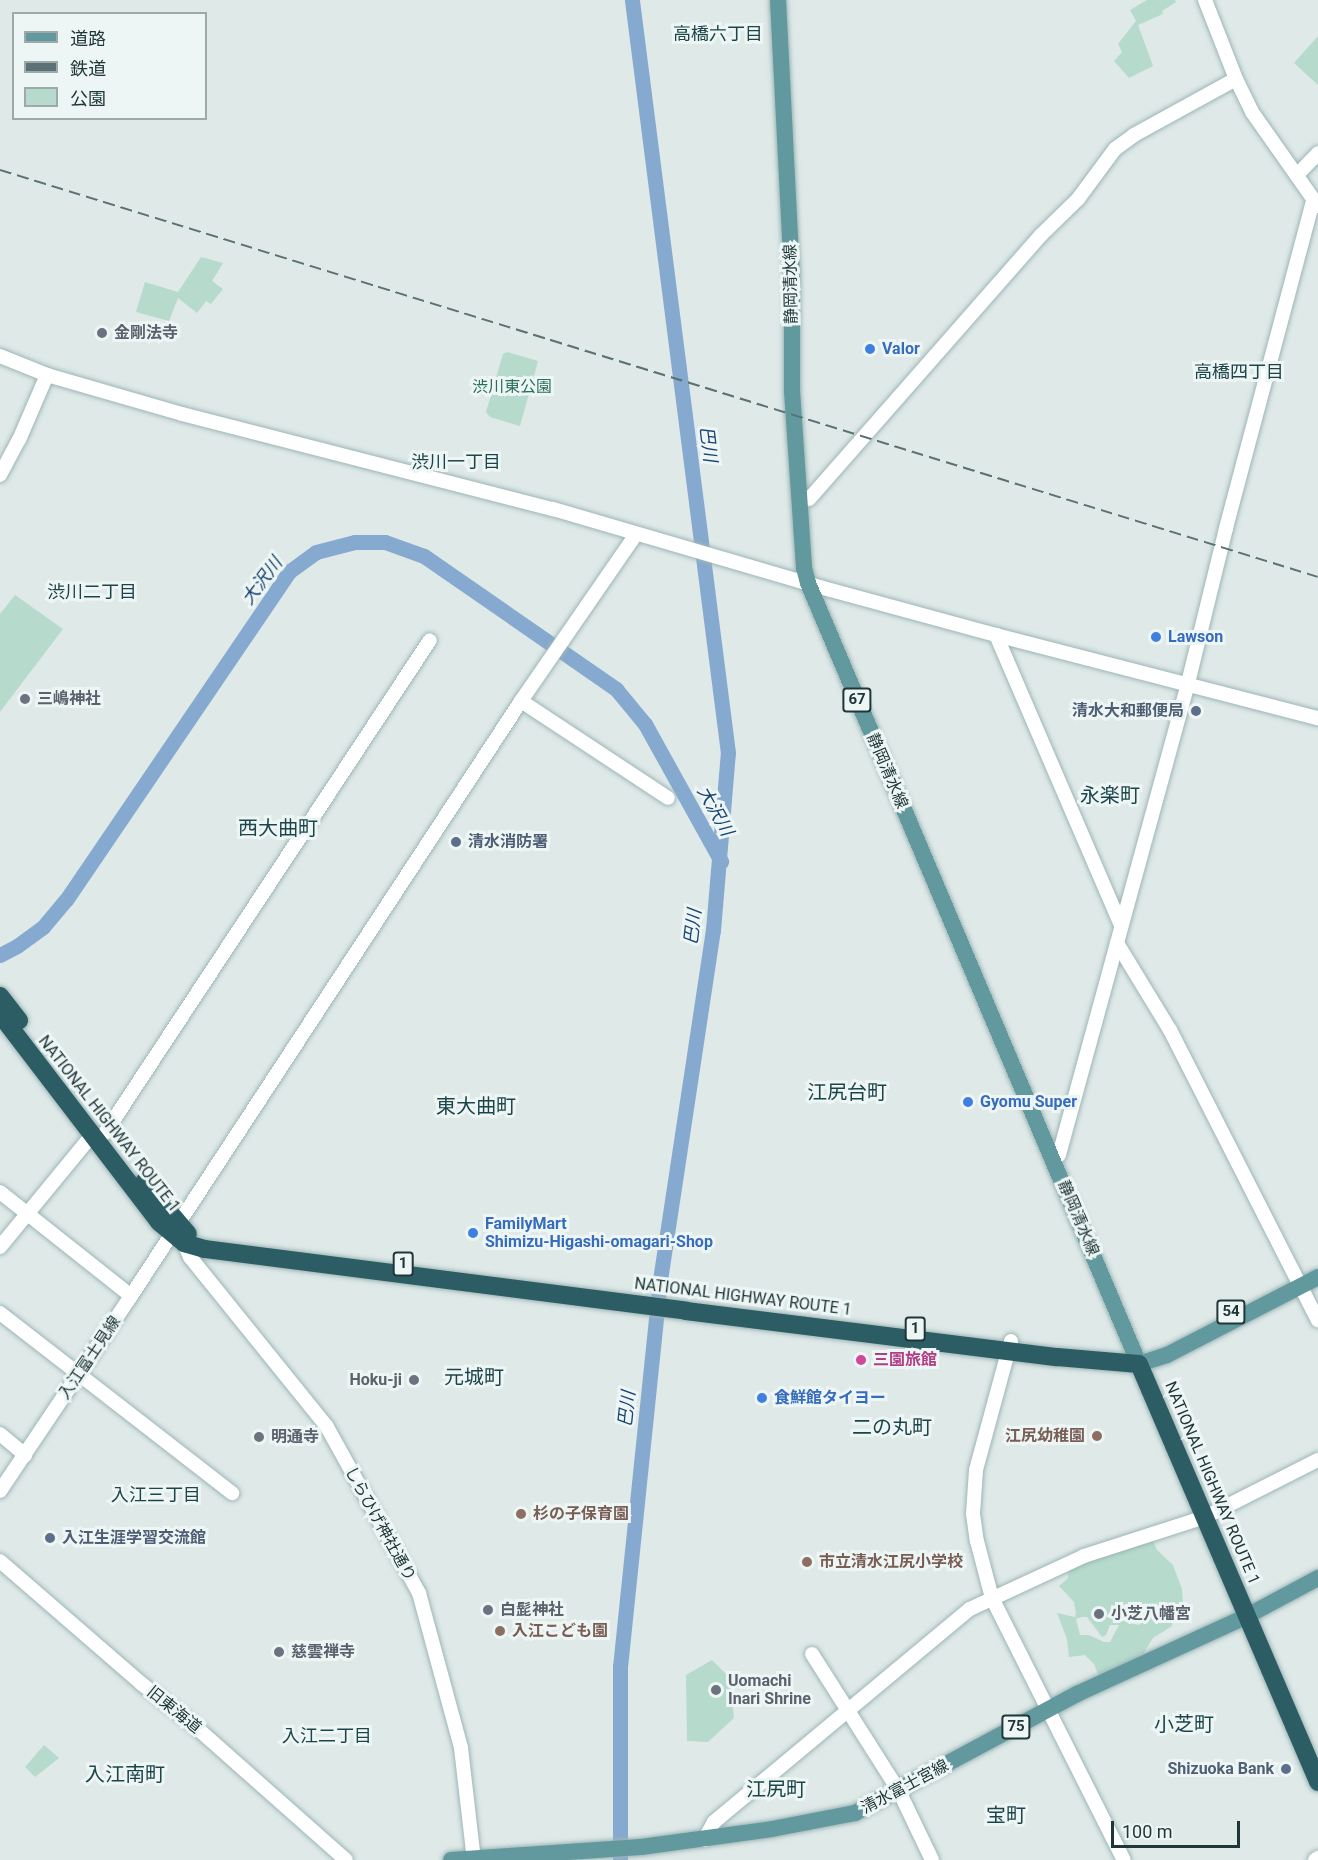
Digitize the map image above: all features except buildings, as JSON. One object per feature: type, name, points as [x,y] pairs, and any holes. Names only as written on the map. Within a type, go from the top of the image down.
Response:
[{"type":"highway","name":"NATIONAL HIGHWAY ROUTE 1","points":[[0,996],[98,1134]]},
{"type":"highway","name":"NATIONAL HIGHWAY ROUTE 1","points":[[0,1014],[180,1234],[206,1240],[686,1306],[1010,1345],[1141,1358],[1250,1613],[1318,1760]]},
{"type":"highway","name":"NATIONAL HIGHWAY ROUTE 1","points":[[1250,1613],[1318,1782]]},
{"type":"main road","name":"静岡清水線","points":[[778,0],[792,274],[792,391],[804,568],[814,585],[1059,1155],[1141,1358]]},
{"type":"main road","name":"静岡清水線","points":[[786,0],[800,274],[801,393],[814,585],[1141,1358]]},
{"type":"main road","name":"54","points":[[1299,1283],[1318,1268]]},
{"type":"main road","name":"54","points":[[1141,1358],[1299,1283],[1318,1277]]},
{"type":"main road","name":"清水富士宮線","points":[[451,1860],[588,1852],[704,1840],[842,1816],[899,1791],[1048,1710],[1318,1578]]},
{"type":"street","points":[[1059,1155],[1188,683],[1226,528],[1315,203],[1298,174],[1252,112],[1236,80],[1205,0]]},
{"type":"street","points":[[809,499],[1040,236],[1078,198],[1115,149],[1134,135],[1236,80]]},
{"type":"street","points":[[1298,174],[1318,153]]},
{"type":"street","points":[[0,356],[47,375],[636,534],[996,635],[1318,718]]},
{"type":"street","points":[[0,475],[19,440],[47,375]]},
{"type":"street","name":"入江富士見線","points":[[0,1491],[131,1296],[180,1234],[521,701],[636,534]]},
{"type":"street","points":[[996,635],[1121,925]]},
{"type":"street","points":[[0,1247],[98,1134],[430,640]]},
{"type":"street","points":[[521,701],[668,798]]},
{"type":"street","points":[[1117,943],[1170,1030],[1318,1320]]},
{"type":"street","points":[[0,1192],[131,1296]]},
{"type":"street","name":"しらひげ神社通り","points":[[180,1234],[190,1257],[327,1427],[419,1593],[461,1748],[474,1859]]},
{"type":"street","points":[[0,1312],[78,1376],[232,1493]]},
{"type":"street","points":[[1010,1345],[976,1470],[973,1490],[977,1541],[992,1598],[1124,1860]]},
{"type":"street","points":[[0,1434],[25,1455]]},
{"type":"street","points":[[704,1840],[714,1822],[970,1609],[1084,1556],[1208,1516],[1318,1460]]},
{"type":"street","name":"旧東海道","points":[[0,1561],[142,1684],[190,1722],[346,1860]]},
{"type":"street","points":[[812,1654],[899,1791],[932,1860]]},
{"type":"green space","points":[[1147,0],[1175,0],[1176,2],[1162,11],[1163,14],[1138,25],[1153,66],[1129,78],[1114,61],[1122,52],[1118,44],[1136,21],[1130,10]]},
{"type":"green space","points":[[1318,36],[1318,85],[1294,63]]},
{"type":"green space","points":[[201,257],[223,263],[212,281],[223,289],[211,304],[206,301],[197,313],[178,298],[169,321],[136,312],[145,282],[178,292]]},
{"type":"green space","name":"渋川東公園","points":[[507,352],[538,361],[520,426],[490,417],[486,412],[503,354]]},
{"type":"green space","points":[[15,595],[63,629],[0,712],[0,614]]},
{"type":"green space","points":[[1151,1536],[1157,1550],[1173,1565],[1182,1589],[1183,1604],[1174,1611],[1172,1626],[1153,1638],[1140,1659],[1104,1675],[1098,1674],[1094,1664],[1085,1655],[1069,1657],[1067,1639],[1057,1613],[1075,1617],[1076,1614],[1074,1602],[1059,1586],[1068,1578],[1069,1563]],"holes":[[[1139,1610],[1147,1619],[1139,1625],[1128,1623],[1135,1611]],[[1087,1617],[1102,1637],[1106,1635],[1110,1625],[1119,1625],[1110,1642],[1104,1642],[1089,1635],[1080,1635],[1076,1619]]]},
{"type":"green space","points":[[712,1660],[730,1678],[734,1718],[708,1742],[687,1741],[686,1675]]},
{"type":"green space","points":[[44,1745],[59,1758],[35,1777],[25,1767]]},
{"type":"waterway","name":"巴川","points":[[620,1860],[620,1667],[660,1280],[713,930],[728,753],[632,0]]},
{"type":"waterway","name":"大沢川","points":[[0,955],[43,927],[66,900],[290,571],[316,552],[355,542],[385,542],[424,556],[616,689],[645,724],[721,861]]},
{"type":"railway","points":[[0,170],[1318,577]]},
{"type":"place","name":"金剛法寺","points":[[102,333]]},
{"type":"place","name":"Valor","points":[[870,349]]},
{"type":"place","name":"Lawson","points":[[1156,637]]},
{"type":"place","name":"三嶋神社","points":[[25,699]]},
{"type":"place","name":"清水大和郵便局","points":[[1196,711]]},
{"type":"place","name":"清水消防署","points":[[456,842]]},
{"type":"place","name":"Gyomu Super","points":[[968,1102]]},
{"type":"place","name":"FamilyMart Shimizu-Higashi-omagari-Shop","points":[[473,1233]]},
{"type":"place","name":"三園旅館","points":[[861,1360]]},
{"type":"place","name":"Hoku-ji","points":[[414,1380]]},
{"type":"place","name":"食鮮館タイヨー","points":[[762,1398]]},
{"type":"place","name":"江尻幼稚園","points":[[1097,1436]]},
{"type":"place","name":"明通寺","points":[[259,1437]]},
{"type":"place","name":"杉の子保育園","points":[[521,1514]]},
{"type":"place","name":"入江生涯学習交流館","points":[[50,1538]]},
{"type":"place","name":"市立清水江尻小学校","points":[[807,1562]]},
{"type":"place","name":"白髭神社","points":[[488,1610]]},
{"type":"place","name":"小芝八幡宮","points":[[1099,1614]]},
{"type":"place","name":"入江こども園","points":[[500,1631]]},
{"type":"place","name":"慈雲禅寺","points":[[279,1652]]},
{"type":"place","name":"Uomachi Inari Shrine","points":[[716,1690]]},
{"type":"place","name":"Shizuoka Bank","points":[[1286,1769]]},
{"type":"district","name":"高橋六丁目","points":[[718,34]]},
{"type":"district","name":"高橋四丁目","points":[[1239,372]]},
{"type":"district","name":"渋川一丁目","points":[[456,462]]},
{"type":"district","name":"渋川二丁目","points":[[92,592]]},
{"type":"district","name":"永楽町","points":[[1110,795]]},
{"type":"district","name":"西大曲町","points":[[278,828]]},
{"type":"district","name":"江尻台町","points":[[847,1092]]},
{"type":"district","name":"東大曲町","points":[[476,1106]]},
{"type":"district","name":"元城町","points":[[474,1377]]},
{"type":"district","name":"二の丸町","points":[[892,1427]]},
{"type":"district","name":"入江三丁目","points":[[156,1495]]},
{"type":"district","name":"小芝町","points":[[1184,1724]]},
{"type":"district","name":"入江二丁目","points":[[327,1736]]},
{"type":"district","name":"入江南町","points":[[125,1774]]},
{"type":"district","name":"江尻町","points":[[776,1789]]},
{"type":"district","name":"宝町","points":[[1006,1815]]}]
